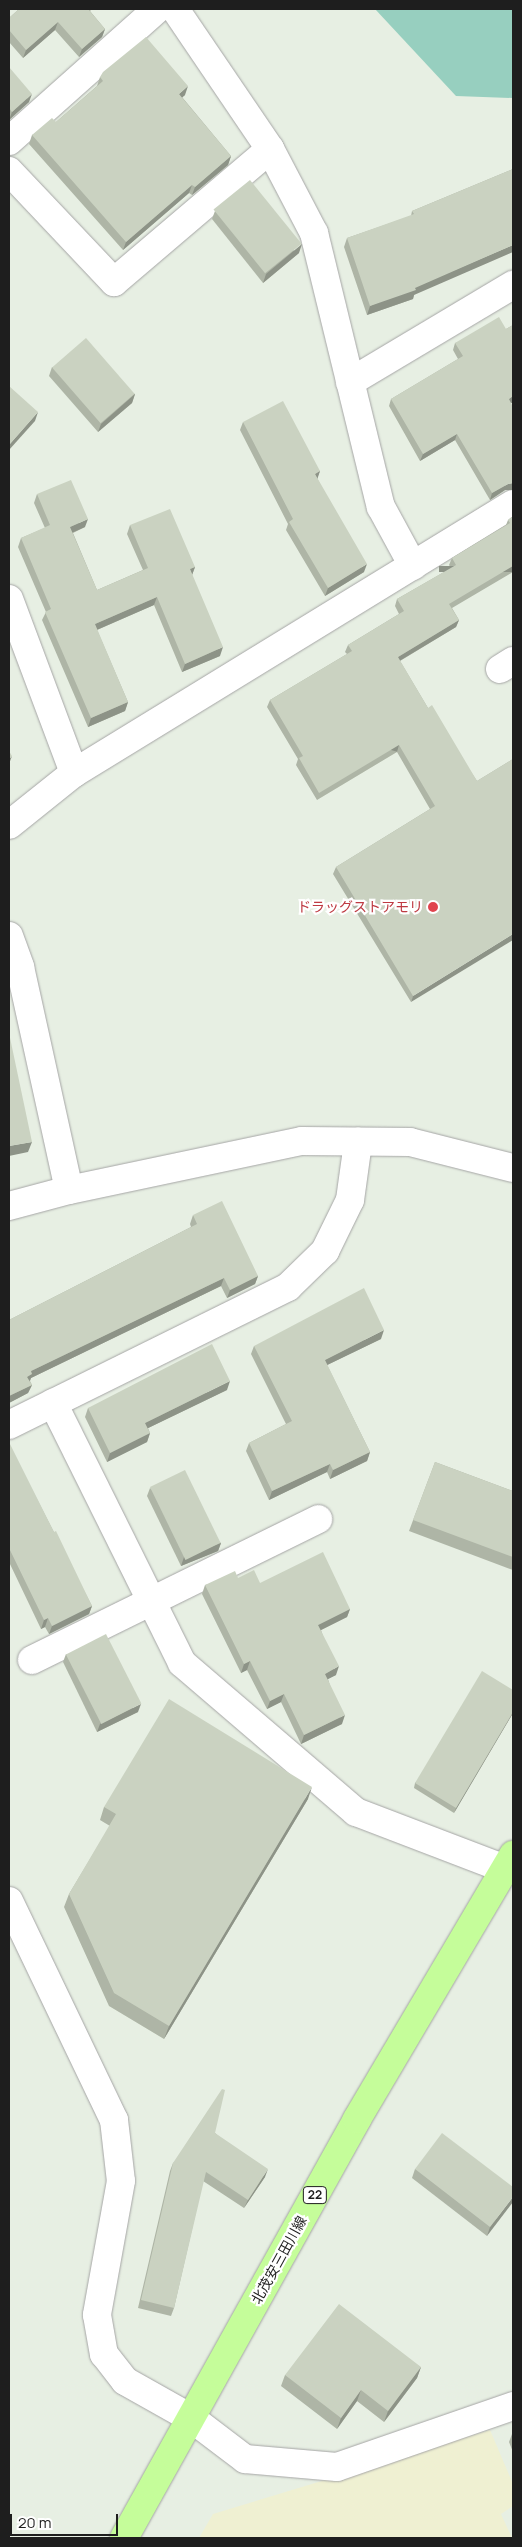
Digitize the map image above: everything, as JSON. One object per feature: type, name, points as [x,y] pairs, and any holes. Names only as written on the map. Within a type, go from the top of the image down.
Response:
[{"type":"main road","name":"北茂安三田川線","points":[[124,2538],[357,2120],[509,1862]]},
{"type":"street","points":[[9,141],[157,9]]},
{"type":"street","points":[[174,9],[270,149],[314,233],[381,507],[413,566]]},
{"type":"street","points":[[9,170],[114,282],[270,149]]},
{"type":"street","points":[[350,382],[513,285]]},
{"type":"street","points":[[9,825],[74,773],[513,504]]},
{"type":"street","points":[[9,599],[74,773]]},
{"type":"street","points":[[9,936],[20,967],[69,1190]]},
{"type":"street","points":[[9,1206],[69,1190],[302,1141],[410,1142],[513,1168]]},
{"type":"street","points":[[9,1425],[288,1287],[325,1252],[350,1200],[358,1142]]},
{"type":"street","points":[[53,1403],[182,1663],[356,1812],[509,1862]]},
{"type":"street","points":[[32,1660],[318,1519]]},
{"type":"street","points":[[9,1901],[114,2120],[121,2181],[97,2315],[104,2354],[124,2381],[191,2418],[245,2459],[337,2466],[513,2406]]},
{"type":"shaded area","points":[[375,9],[513,9],[513,98],[456,96]]},
{"type":"shaded area","points":[[490,2430],[513,2484],[513,2506],[501,2514],[512,2538],[199,2538],[213,2514]]},
{"type":"building","points":[[19,9],[88,9],[105,29],[82,49],[58,22],[26,50],[9,30],[9,18]]},
{"type":"building","points":[[146,37],[188,86],[179,94],[231,156],[195,187],[192,185],[126,242],[32,135],[52,118],[56,122],[103,81],[100,77],[103,72]]},
{"type":"building","points":[[9,67],[32,94],[12,112],[9,108]]},
{"type":"building","points":[[513,169],[513,245],[415,288],[416,290],[370,306],[347,238],[414,214],[412,211]]},
{"type":"building","points":[[250,180],[302,244],[265,273],[213,210]]},
{"type":"building","points":[[499,317],[506,329],[513,325],[513,396],[509,399],[513,407],[513,483],[492,493],[457,434],[423,454],[391,399],[463,356],[455,343]]},
{"type":"building","points":[[86,338],[135,394],[101,423],[52,368]]},
{"type":"building","points":[[9,386],[38,412],[9,445]]},
{"type":"building","points":[[283,401],[320,471],[315,474],[367,564],[328,588],[289,522],[293,519],[243,422]]},
{"type":"building","points":[[71,480],[88,519],[70,527],[97,590],[148,568],[130,525],[170,509],[195,567],[190,569],[223,647],[185,664],[157,597],[95,624],[128,702],[91,718],[45,612],[51,609],[21,538],[50,525],[37,494]]},
{"type":"building","points":[[513,516],[513,566],[449,604],[459,620],[398,657],[428,708],[432,705],[477,781],[513,759],[513,934],[413,996],[336,867],[435,806],[399,745],[319,793],[299,758],[303,756],[270,700],[352,651],[348,645],[404,611],[397,599],[456,565],[452,558],[510,523],[508,520]]},
{"type":"building","points":[[9,1033],[32,1142],[9,1146]]},
{"type":"building","points":[[222,1201],[258,1276],[230,1290],[224,1278],[31,1371],[32,1374],[27,1377],[32,1385],[9,1396],[9,1320],[197,1224],[193,1215]]},
{"type":"building","points":[[364,1288],[384,1330],[325,1360],[370,1452],[333,1470],[330,1464],[272,1491],[249,1443],[292,1421],[254,1346]]},
{"type":"building","points":[[212,1344],[230,1381],[145,1423],[150,1433],[110,1453],[88,1408]]},
{"type":"building","points":[[10,1444],[54,1532],[56,1531],[92,1606],[52,1626],[48,1618],[44,1620],[9,1548]]},
{"type":"building","points":[[435,1462],[513,1491],[513,1557],[413,1520]]},
{"type":"building","points":[[185,1470],[221,1543],[185,1560],[150,1487]]},
{"type":"building","points":[[323,1552],[350,1609],[318,1625],[339,1666],[325,1674],[345,1715],[304,1735],[284,1694],[270,1701],[250,1661],[244,1664],[205,1585],[235,1571],[238,1578],[254,1570],[260,1583]]},
{"type":"building","points":[[106,1634],[141,1703],[101,1724],[66,1654]]},
{"type":"building","points":[[482,1671],[513,1690],[513,1712],[456,1808],[415,1783]]},
{"type":"building","points":[[169,1699],[312,1787],[169,2026],[114,1993],[69,1894],[116,1814],[104,1807]]},
{"type":"building","points":[[222,2089],[225,2090],[215,2133],[268,2169],[248,2200],[206,2172],[174,2308],[141,2300],[173,2163]]},
{"type":"building","points":[[442,2133],[513,2187],[513,2197],[490,2227],[415,2169]]},
{"type":"building","points":[[339,2304],[421,2367],[388,2411],[361,2390],[341,2418],[285,2375]]},
{"type":"place","name":"ドラッグストアモリ","points":[[433,907]]}]
